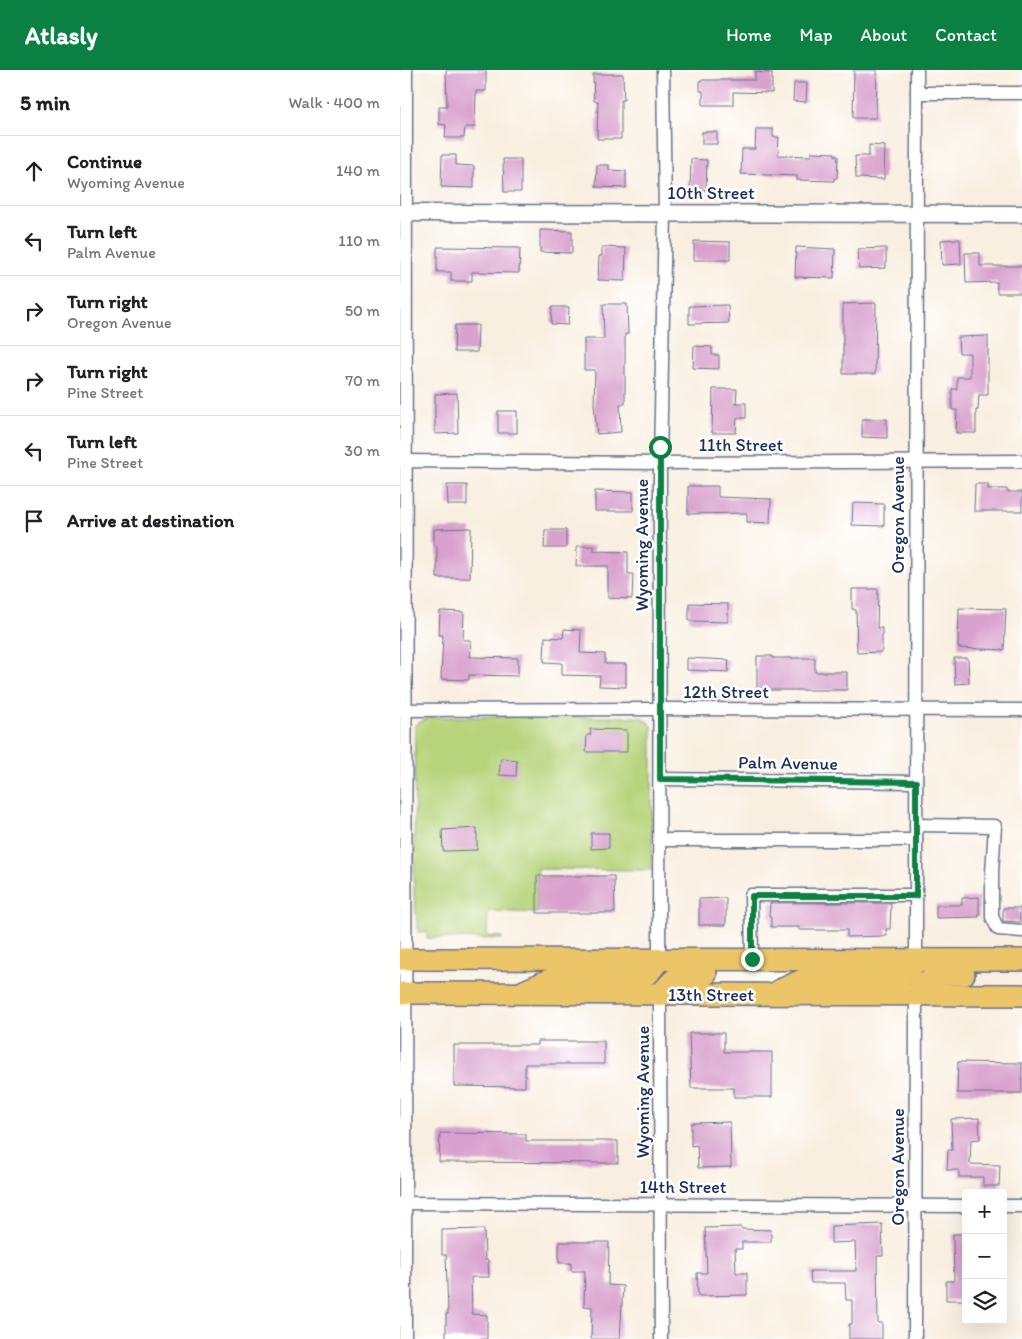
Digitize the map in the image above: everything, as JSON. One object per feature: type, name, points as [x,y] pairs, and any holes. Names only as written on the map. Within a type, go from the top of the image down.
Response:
[{"type":"highway","name":"13th Street","points":[[403,959],[1022,960]]},
{"type":"highway","points":[[660,995],[679,974],[734,974],[752,959]]},
{"type":"highway","points":[[517,994],[554,978],[637,977],[649,973],[659,960]]},
{"type":"highway","points":[[768,995],[809,977],[894,978],[907,974],[916,961]]},
{"type":"highway","points":[[916,995],[924,982],[937,975],[1022,974]]},
{"type":"highway","name":"13th Street","points":[[403,993],[660,995],[1022,994]]},
{"type":"street","points":[[405,1339],[402,1202],[402,710],[403,213],[406,70]]},
{"type":"street","name":"Wyoming Avenue","points":[[659,960],[660,463],[665,213],[663,70]]},
{"type":"street","name":"Oregon Avenue","points":[[916,961],[917,70]]},
{"type":"street","points":[[917,94],[1022,94]]},
{"type":"street","name":"10th Street","points":[[403,213],[1022,214]]},
{"type":"street","name":"11th Street","points":[[403,461],[660,463],[1022,461]]},
{"type":"street","name":"12th Street","points":[[402,710],[1022,710]]},
{"type":"street","name":"Palm Avenue","points":[[660,779],[916,782]]},
{"type":"street","points":[[916,825],[995,826],[992,917],[998,929],[1022,931]]},
{"type":"street","points":[[660,840],[916,840]]},
{"type":"street","points":[[752,959],[752,896],[916,896]]},
{"type":"street","name":"Wyoming Avenue","points":[[660,995],[661,1339]]},
{"type":"street","name":"Oregon Avenue","points":[[915,1339],[916,995]]},
{"type":"street","name":"14th Street","points":[[402,1202],[962,1206]]},
{"type":"street","points":[[1007,1206],[1022,1206]]},
{"type":"green space","points":[[429,717],[643,718],[652,726],[652,870],[537,869],[537,913],[488,911],[487,936],[502,937],[502,939],[427,938],[427,932],[418,932],[414,897],[415,725]]},
{"type":"building","points":[[446,70],[486,70],[486,91],[476,91],[475,127],[465,127],[464,138],[445,138],[446,125],[439,124],[439,106],[447,106]]},
{"type":"building","points":[[854,70],[877,70],[876,118],[853,118]]},
{"type":"building","points":[[755,72],[772,73],[772,93],[733,92],[733,105],[703,105],[703,91],[700,91],[700,80],[755,80]]},
{"type":"building","points":[[593,74],[623,74],[624,100],[621,100],[621,139],[597,139],[598,101],[594,101]]},
{"type":"building","points":[[794,83],[807,83],[806,102],[793,101]]},
{"type":"building","points":[[756,129],[773,129],[773,137],[779,137],[778,155],[811,156],[811,152],[835,153],[835,156],[838,156],[837,178],[834,178],[834,181],[797,180],[797,176],[741,174],[742,149],[755,149]]},
{"type":"building","points":[[702,132],[717,132],[717,144],[702,144]]},
{"type":"building","points":[[869,145],[885,146],[884,179],[856,178],[855,156],[869,156]]},
{"type":"building","points":[[442,155],[456,155],[456,165],[474,166],[474,188],[441,187]]},
{"type":"building","points":[[503,159],[521,159],[521,192],[504,192]]},
{"type":"building","points":[[691,159],[707,160],[706,190],[690,189]]},
{"type":"building","points":[[597,165],[609,165],[609,170],[626,171],[626,188],[596,187]]},
{"type":"building","points":[[540,230],[572,231],[572,253],[540,252]]},
{"type":"building","points":[[960,239],[961,264],[942,265],[941,240]]},
{"type":"building","points":[[694,241],[730,242],[730,260],[694,260]]},
{"type":"building","points":[[437,247],[520,248],[519,273],[472,272],[472,281],[451,281],[451,272],[437,272]]},
{"type":"building","points":[[602,247],[626,248],[625,281],[598,280],[599,256],[602,256]]},
{"type":"building","points":[[796,247],[835,249],[834,278],[795,277]]},
{"type":"building","points":[[886,248],[886,268],[859,269],[858,249]]},
{"type":"building","points":[[965,253],[980,253],[980,266],[1022,266],[1022,293],[997,293],[997,282],[966,283]]},
{"type":"building","points":[[876,303],[875,374],[843,374],[843,304]]},
{"type":"building","points":[[603,304],[627,304],[628,334],[625,334],[625,404],[620,404],[621,432],[597,434],[594,404],[595,370],[584,370],[584,339],[604,339]]},
{"type":"building","points":[[728,305],[729,323],[689,324],[689,306]]},
{"type":"building","points":[[552,307],[569,307],[568,325],[551,324]]},
{"type":"building","points":[[455,325],[478,325],[477,352],[454,352]]},
{"type":"building","points":[[988,336],[988,395],[979,395],[978,410],[976,410],[976,433],[956,433],[957,410],[952,410],[952,389],[957,389],[957,377],[970,377],[970,353],[959,353],[958,337]]},
{"type":"building","points":[[694,346],[712,347],[712,355],[719,355],[719,369],[693,368]]},
{"type":"building","points":[[713,389],[737,389],[736,403],[746,403],[746,418],[737,418],[736,433],[712,433]]},
{"type":"building","points":[[457,393],[458,433],[435,434],[435,394]]},
{"type":"building","points":[[498,411],[517,411],[517,433],[498,433]]},
{"type":"building","points":[[862,419],[887,419],[887,438],[862,437]]},
{"type":"building","points":[[975,484],[988,484],[988,489],[1007,489],[1007,492],[1022,492],[1022,511],[974,511]]},
{"type":"building","points":[[447,485],[467,485],[467,505],[448,505]]},
{"type":"building","points":[[688,486],[718,486],[718,497],[771,499],[770,523],[747,522],[747,513],[688,514]]},
{"type":"building","points":[[595,491],[633,492],[633,511],[595,511]]},
{"type":"building","points":[[853,503],[884,504],[884,526],[852,525]]},
{"type":"building","points":[[471,528],[470,578],[437,578],[437,546],[434,546],[434,529]]},
{"type":"building","points":[[545,530],[566,530],[566,548],[544,548]]},
{"type":"building","points":[[577,546],[594,546],[594,551],[628,552],[628,574],[633,574],[632,599],[608,598],[608,566],[576,566]]},
{"type":"building","points":[[852,589],[878,589],[877,628],[882,628],[882,652],[857,653],[856,610],[852,609]]},
{"type":"building","points":[[689,603],[728,604],[728,622],[689,621]]},
{"type":"building","points":[[959,608],[1006,609],[1004,650],[958,648]]},
{"type":"building","points":[[440,611],[464,612],[463,640],[471,640],[470,657],[518,658],[518,676],[469,675],[469,680],[441,679],[443,635],[439,635]]},
{"type":"building","points":[[564,629],[581,630],[580,653],[605,654],[605,664],[626,664],[626,687],[599,686],[600,676],[562,675],[562,663],[544,662],[545,637],[563,638]]},
{"type":"building","points":[[757,656],[815,658],[815,672],[847,672],[847,690],[757,690]]},
{"type":"building","points":[[687,658],[729,660],[728,672],[687,670]]},
{"type":"building","points":[[954,658],[968,658],[969,683],[955,684]]},
{"type":"building","points":[[590,729],[627,730],[627,752],[586,752],[587,735],[591,735]]},
{"type":"building","points":[[501,758],[517,760],[516,776],[499,775]]},
{"type":"building","points":[[477,828],[477,850],[443,851],[442,830]]},
{"type":"building","points":[[591,833],[609,833],[609,848],[591,849]]},
{"type":"building","points":[[537,876],[614,876],[615,913],[537,913]]},
{"type":"building","points":[[979,897],[979,917],[936,918],[936,905],[962,905],[962,898]]},
{"type":"building","points":[[726,898],[726,925],[699,925],[699,899]]},
{"type":"building","points":[[770,903],[891,903],[890,929],[886,929],[887,936],[847,937],[847,930],[799,930],[799,927],[771,927],[771,917],[769,917]]},
{"type":"building","points":[[1003,908],[1020,908],[1020,922],[1003,921]]},
{"type":"building","points":[[689,1033],[724,1033],[724,1052],[772,1052],[772,1097],[734,1097],[734,1088],[691,1088]]},
{"type":"building","points":[[538,1041],[604,1041],[604,1064],[525,1064],[525,1087],[454,1086],[454,1045],[538,1045]]},
{"type":"building","points":[[958,1062],[1022,1063],[1022,1093],[957,1093]]},
{"type":"building","points":[[979,1118],[980,1139],[971,1140],[970,1164],[1000,1165],[999,1186],[983,1186],[983,1177],[959,1177],[959,1170],[947,1170],[948,1150],[952,1150],[951,1119]]},
{"type":"building","points":[[730,1122],[731,1167],[698,1168],[697,1145],[691,1146],[691,1123]]},
{"type":"building","points":[[440,1133],[526,1134],[526,1141],[618,1141],[618,1163],[439,1162]]},
{"type":"building","points":[[882,1224],[883,1256],[877,1256],[878,1323],[882,1323],[882,1339],[849,1339],[849,1324],[852,1324],[852,1300],[846,1300],[845,1283],[811,1283],[810,1271],[856,1271],[855,1242],[831,1243],[831,1226]]},
{"type":"building","points":[[741,1227],[742,1229],[771,1230],[771,1242],[742,1242],[742,1249],[735,1249],[736,1273],[747,1273],[747,1295],[698,1296],[697,1273],[707,1273],[705,1228]]},
{"type":"building","points":[[484,1229],[485,1260],[488,1260],[489,1277],[471,1277],[472,1314],[487,1315],[487,1339],[446,1339],[446,1314],[448,1314],[446,1255],[442,1255],[442,1230]]},
{"type":"building","points":[[953,1234],[962,1234],[962,1300],[946,1300],[946,1281],[954,1281]]},
{"type":"building","points":[[559,1242],[609,1242],[608,1285],[623,1286],[620,1339],[591,1339],[592,1307],[584,1306],[585,1271],[571,1271],[571,1263],[559,1263]]},
{"type":"route","points":[[660,447],[660,779],[916,782],[916,896],[752,896],[752,959]]}]
